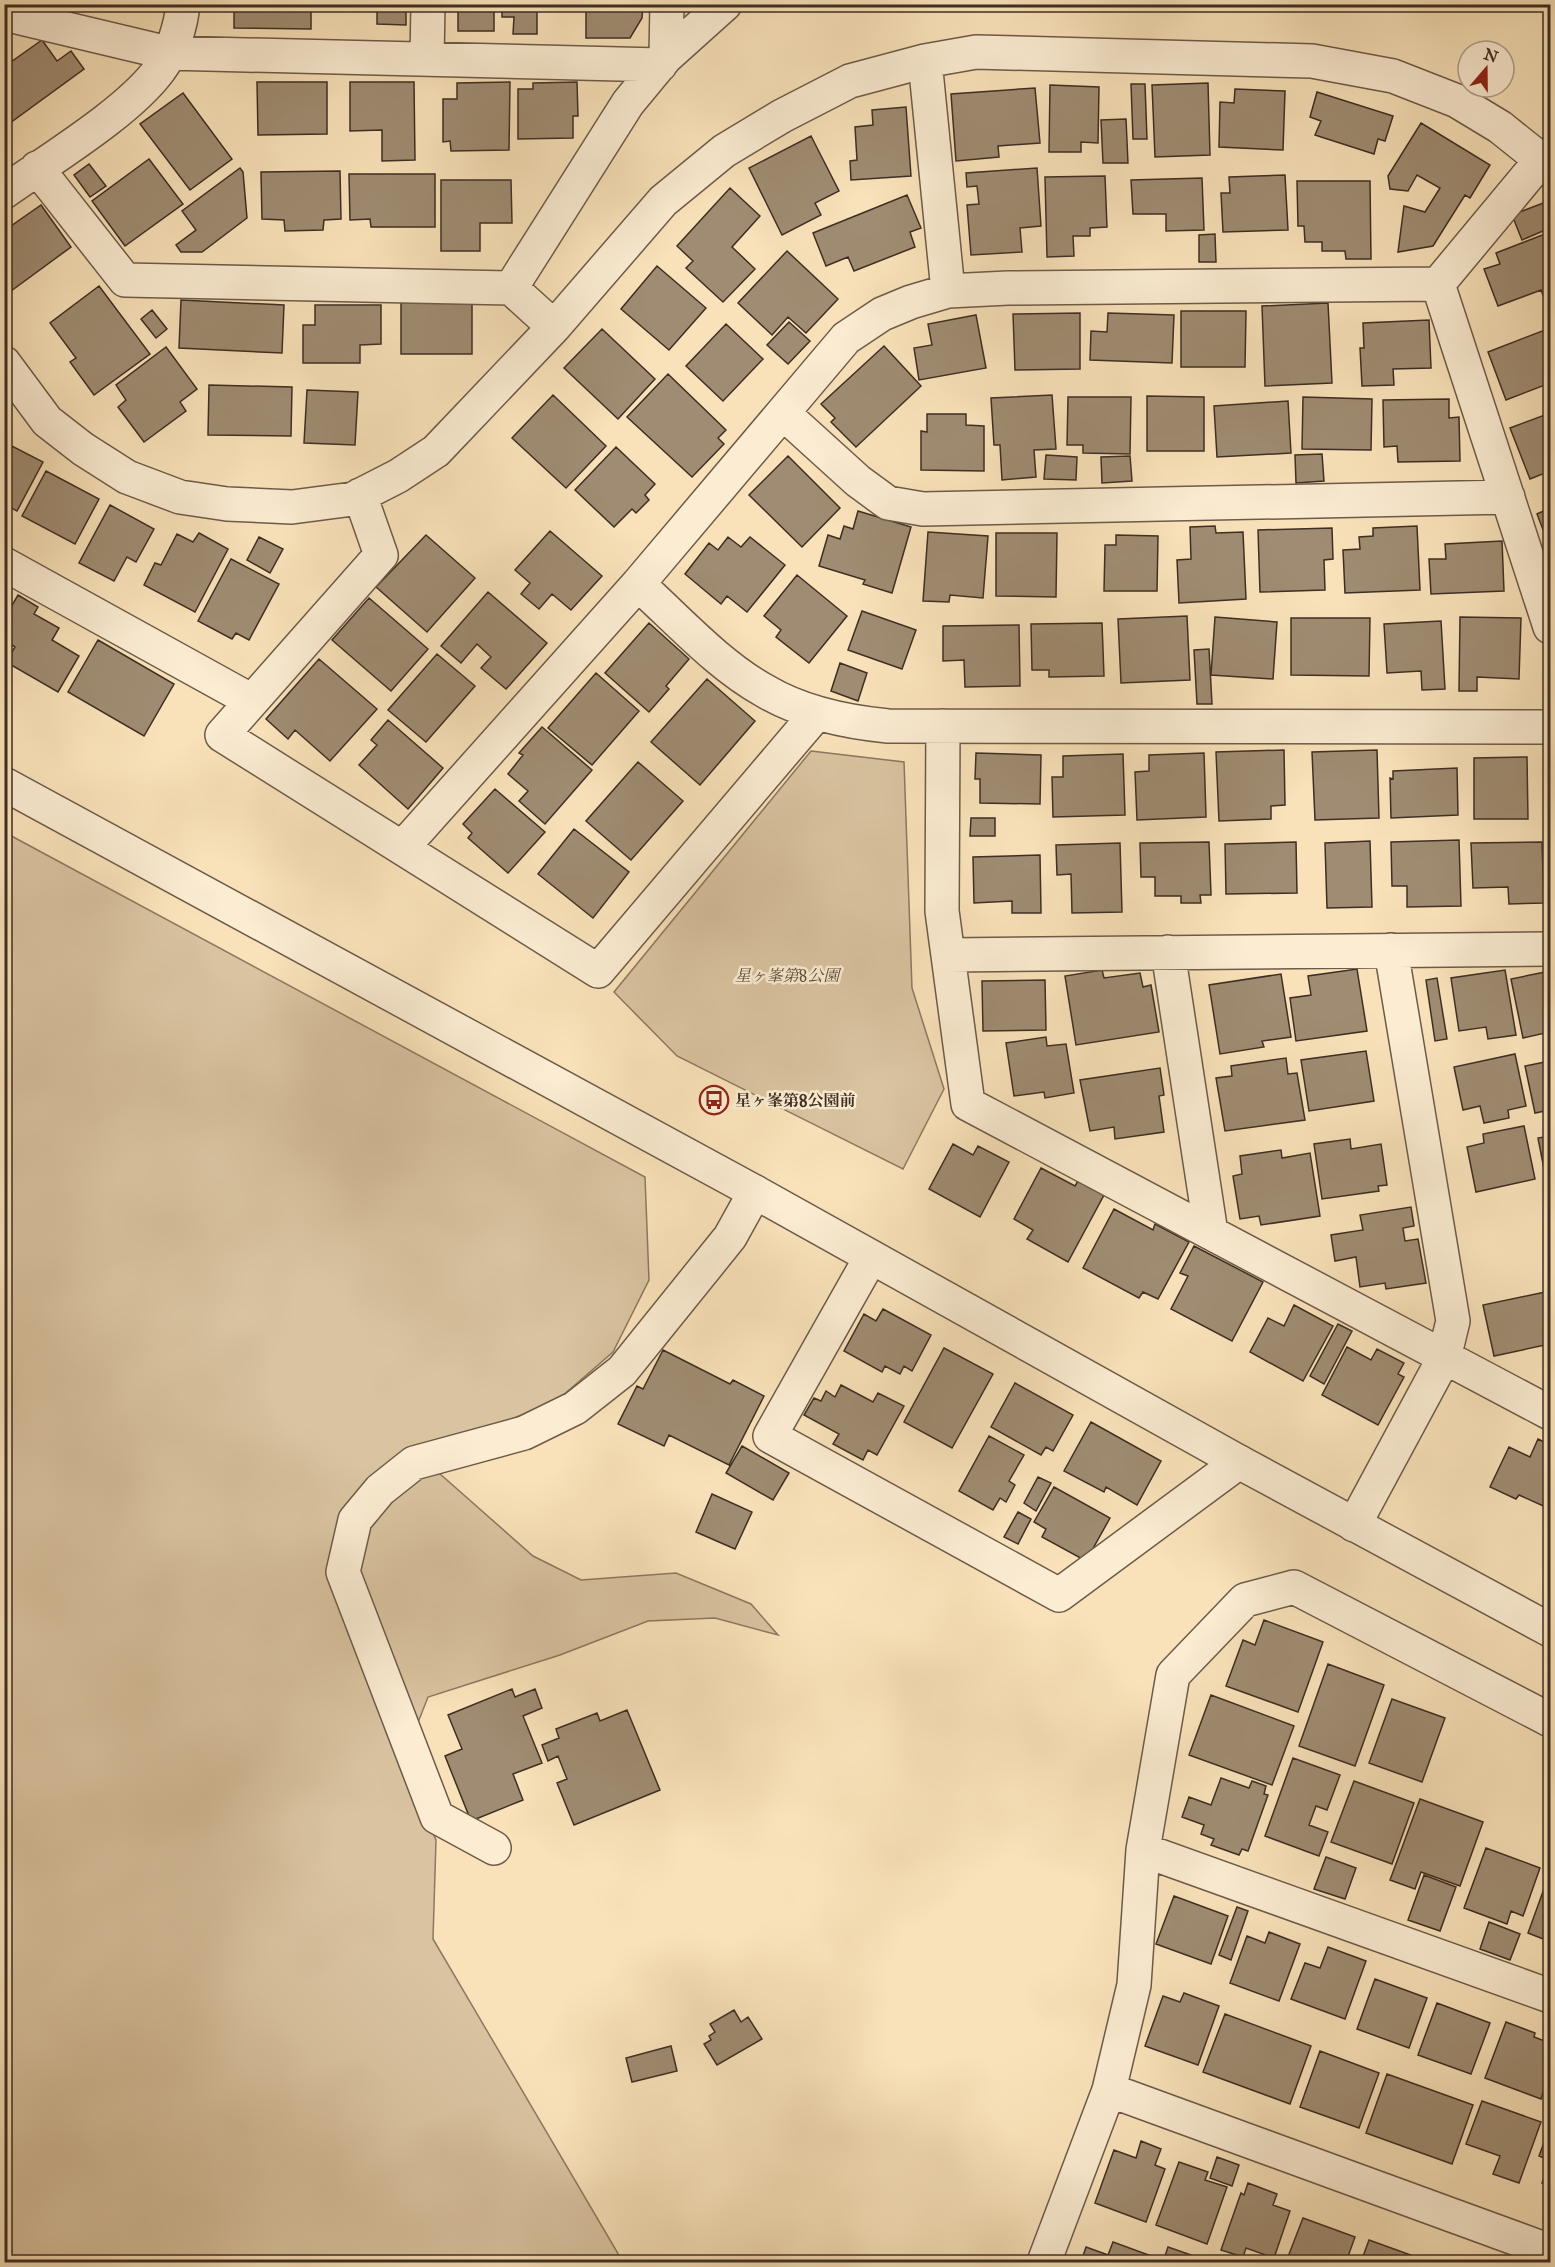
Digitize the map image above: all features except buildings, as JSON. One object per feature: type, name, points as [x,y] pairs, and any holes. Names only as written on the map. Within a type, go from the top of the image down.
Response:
[{"type":"street","points":[[4,192],[132,97],[160,69],[168,53],[183,4]]},
{"type":"street","points":[[427,59],[428,4]]},
{"type":"street","points":[[663,61],[667,4]]},
{"type":"street","points":[[511,288],[628,103],[663,61],[725,4]]},
{"type":"street","points":[[4,14],[168,53],[427,59],[663,61]]},
{"type":"street","points":[[4,363],[47,421],[83,449],[127,477],[180,498],[227,504],[292,507],[353,499],[398,476],[436,452],[554,327],[663,201],[724,151],[782,116],[850,81],[925,61],[976,52],[1312,62],[1393,76],[1457,101],[1500,127],[1546,163],[1438,284],[1008,288],[948,291],[882,314],[846,338],[638,584],[403,847]]},
{"type":"street","points":[[925,61],[948,291]]},
{"type":"street","points":[[37,168],[125,280],[511,288],[554,327]]},
{"type":"street","points":[[1438,284],[1551,627]]},
{"type":"street","points":[[783,414],[858,481],[888,502],[923,509],[1508,496]]},
{"type":"street","points":[[360,495],[381,555],[222,735],[598,972],[817,713]]},
{"type":"street","points":[[4,564],[252,701]]},
{"type":"street","points":[[638,584],[735,671],[765,692],[817,713],[851,722],[943,726],[1551,727]]},
{"type":"street","points":[[943,726],[942,911],[968,1104],[1551,1413]]},
{"type":"street","points":[[4,784],[755,1192],[1239,1462],[1551,1630]]},
{"type":"street","points":[[949,955],[1551,949]]},
{"type":"street","points":[[1354,1524],[1444,1358],[1453,1321],[1391,950]]},
{"type":"street","points":[[1168,952],[1210,1233]]},
{"type":"street","points":[[494,1848],[437,1817],[343,1572],[355,1520],[380,1490],[414,1463],[524,1433],[575,1408],[622,1371],[730,1237],[755,1192]]},
{"type":"street","points":[[871,1257],[770,1436],[1059,1595],[1239,1462]]},
{"type":"street","points":[[1044,2262],[1108,2090],[1134,1985],[1143,1850],[1173,1675],[1245,1600],[1294,1587],[1551,1720]]},
{"type":"street","points":[[1143,1850],[1551,1996]]},
{"type":"street","points":[[1108,2090],[1551,2251]]},
{"type":"green space","name":"星ヶ峯第8公園","points":[[811,751],[904,762],[912,988],[944,1089],[903,1169],[677,1056],[614,992]]},
{"type":"green space","points":[[4,832],[645,1177],[649,1280],[613,1352],[554,1403],[487,1428],[439,1473],[533,1556],[581,1580],[676,1573],[751,1604],[778,1635],[715,1618],[648,1621],[560,1655],[428,1697],[402,1763],[436,1840],[433,1939],[623,2262],[5,2262]]},
{"type":"place","name":"星ヶ峯第8公園前","points":[[714,1100]]}]
